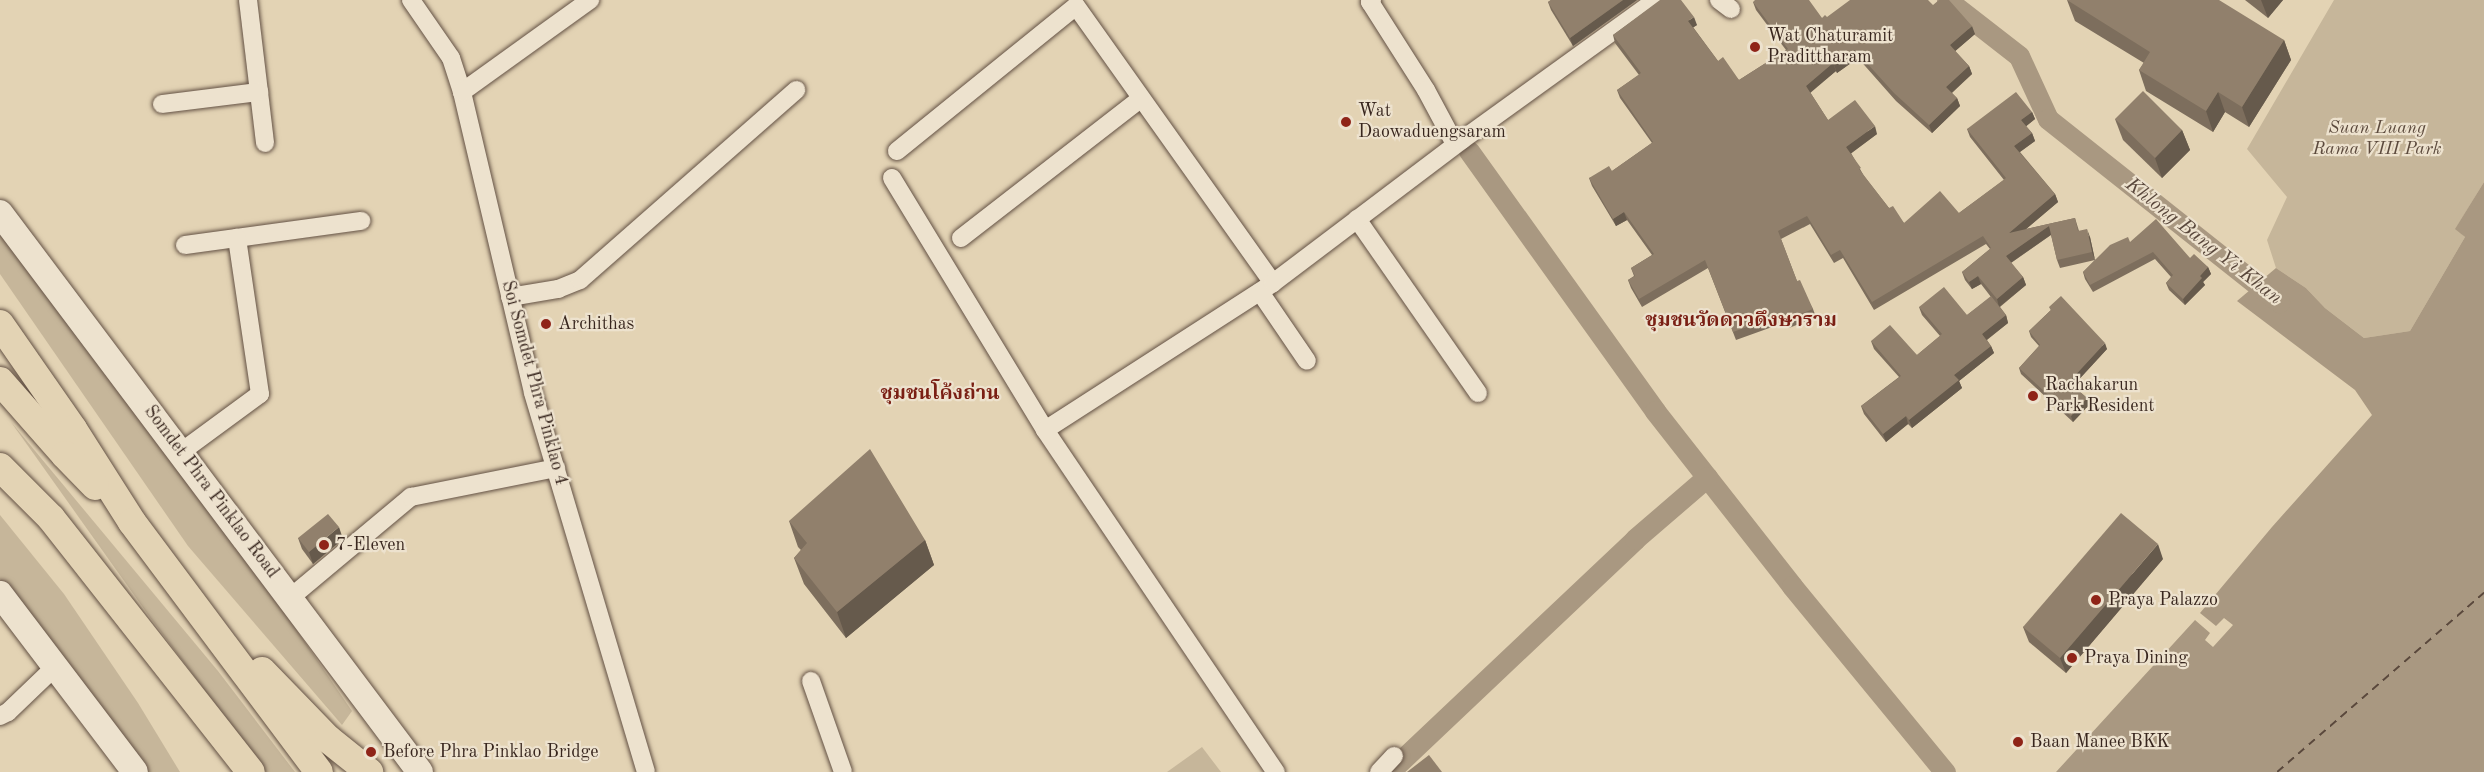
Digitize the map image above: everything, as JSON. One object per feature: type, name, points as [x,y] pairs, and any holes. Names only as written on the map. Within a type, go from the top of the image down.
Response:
[{"type":"main road","name":"Somdet Phra Pinklao Road","points":[[0,213],[182,452],[420,772]]},
{"type":"main road","points":[[0,324],[132,522],[319,772]]},
{"type":"main road","points":[[0,381],[65,455],[132,522]]},
{"type":"main road","points":[[0,444],[51,518],[251,772]]},
{"type":"main road","points":[[0,467],[51,518]]},
{"type":"main road","points":[[0,594],[135,772]]},
{"type":"main road","points":[[202,613],[328,739],[369,772]]},
{"type":"street","points":[[248,0],[265,143]]},
{"type":"street","name":"Soi Somdet Phra Pinklao 4","points":[[411,0],[451,57],[462,92],[533,393],[646,772]]},
{"type":"street","points":[[462,92],[590,0]]},
{"type":"street","points":[[1372,0],[1370,2],[1426,90],[1455,144]]},
{"type":"street","points":[[1045,430],[1267,287],[1455,144],[1656,0]]},
{"type":"street","points":[[897,151],[1076,6],[1267,287],[1307,361]]},
{"type":"street","points":[[510,297],[558,289],[580,280],[796,90]]},
{"type":"street","points":[[162,104],[259,92]]},
{"type":"street","points":[[961,238],[1140,99]]},
{"type":"street","points":[[892,178],[1045,430],[1276,772]]},
{"type":"street","points":[[1357,219],[1478,393]]},
{"type":"street","points":[[185,245],[361,221]]},
{"type":"street","points":[[182,452],[260,394],[237,238]]},
{"type":"street","points":[[290,598],[411,497],[556,468]]},
{"type":"street","points":[[0,716],[8,712],[55,667]]},
{"type":"street","points":[[811,681],[843,772]]},
{"type":"street","points":[[1379,772],[1394,756]]},
{"type":"green space","name":"Suan Luang Rama VIII Park","points":[[2334,0],[2484,0],[2484,182],[2456,228],[2465,237],[2410,331],[2364,338],[2325,308],[2306,288],[2276,268],[2267,240],[2287,197],[2247,149]]},
{"type":"green space","points":[[0,232],[246,556],[352,711],[342,725],[188,546],[0,274]]},
{"type":"green space","points":[[11,422],[218,671],[295,772],[266,772],[149,616]]},
{"type":"green space","points":[[0,515],[64,594],[138,703],[180,772],[147,772],[0,579]]},
{"type":"green space","points":[[1202,747],[1221,772],[1167,772]]},
{"type":"shaded area","points":[[2484,182],[2484,772],[2056,772],[2195,620],[2210,633],[2205,640],[2213,647],[2233,625],[2224,618],[2216,626],[2200,613],[2272,527],[2372,415],[2355,390],[2237,301],[2276,268],[2306,288],[2325,308],[2364,338],[2410,331],[2465,237],[2455,229]]},
{"type":"building","points":[[1551,0],[1623,0],[1570,38],[1548,2]]},
{"type":"building","points":[[1660,0],[1681,0],[1694,17],[1688,21],[1718,61],[1723,57],[1739,80],[1788,49],[1753,2],[1755,0],[1809,0],[1822,18],[1825,15],[1827,17],[1850,0],[1928,0],[1933,5],[1939,0],[1949,0],[1972,26],[1950,45],[1969,66],[1946,87],[1957,98],[1929,125],[1894,93],[1855,50],[1834,65],[1833,63],[1806,86],[1828,120],[1855,100],[1875,126],[1846,147],[1861,168],[1859,169],[1889,208],[1893,206],[1904,223],[1940,191],[1959,213],[2006,178],[1967,129],[2016,92],[2032,112],[2021,120],[2032,133],[2014,146],[2055,194],[2009,233],[2075,218],[2078,231],[2087,229],[2092,252],[2057,260],[2049,226],[2006,256],[2023,277],[1997,299],[1978,276],[1969,282],[1962,272],[1991,248],[1983,236],[1872,302],[1840,250],[1831,255],[1807,216],[1778,231],[1797,281],[1800,280],[1813,309],[1786,320],[1783,314],[1733,332],[1705,260],[1639,299],[1628,280],[1635,276],[1631,268],[1654,254],[1624,212],[1613,219],[1589,178],[1609,166],[1612,171],[1653,142],[1617,90],[1641,73],[1613,35]]},
{"type":"building","points":[[2067,0],[2219,0],[2284,40],[2242,107],[2218,92],[2206,111],[2139,70],[2150,52]]},
{"type":"building","points":[[2143,91],[2182,130],[2155,158],[2115,119]]},
{"type":"building","points":[[2156,219],[2190,258],[2194,254],[2208,267],[2200,276],[2202,278],[2183,299],[2166,283],[2173,275],[2153,252],[2090,285],[2083,272],[2110,245],[2128,237],[2130,242]]},
{"type":"building","points":[[1944,287],[1967,315],[1991,296],[2006,315],[1982,334],[1991,346],[1954,375],[1959,380],[1909,420],[1906,416],[1883,434],[1861,406],[1901,376],[1871,341],[1890,325],[1917,355],[1942,334],[1919,307]]},
{"type":"building","points":[[2061,296],[2105,343],[2069,382],[2087,398],[2071,416],[2019,368],[2040,345],[2029,331],[2051,310],[2049,307]]},
{"type":"building","points":[[870,449],[925,540],[837,612],[794,558],[807,543],[789,521]]},
{"type":"building","name":"Praya Palazzo","points":[[2121,513],[2158,544],[2060,658],[2023,627]]},
{"type":"building","points":[[328,514],[339,527],[309,552],[298,538]]},
{"type":"building","points":[[1429,755],[1442,772],[1407,772]]},
{"type":"waterway","name":"Khlong Bang Yi Khan","points":[[1947,0],[2019,56],[2048,119],[2279,302]]},
{"type":"waterway","points":[[1469,151],[1655,411],[1792,586],[1945,772]]},
{"type":"waterway","points":[[1389,772],[1635,539],[1707,477]]},
{"type":"ferry route","points":[[2277,772],[2484,593]]},
{"type":"place","name":"Wat Chaturamit Pradittharam","points":[[1755,47]]},
{"type":"place","name":"Wat Daowaduengsaram","points":[[1346,122]]},
{"type":"place","name":"Archithas","points":[[546,324]]},
{"type":"place","name":"Rachakarun Park Resident","points":[[2033,396]]},
{"type":"place","name":"7-Eleven","points":[[324,545]]},
{"type":"place","name":"Praya Palazzo","points":[[2096,600]]},
{"type":"place","name":"Praya Dining","points":[[2072,658]]},
{"type":"place","name":"Baan Manee BKK","points":[[2018,742]]},
{"type":"place","name":"Before Phra Pinklao Bridge","points":[[371,752]]},
{"type":"district","name":"ชุมชนวัดดาวดึงษาราม","points":[[1741,321]]},
{"type":"district","name":"ชุมชนโค้งถ่าน","points":[[940,394]]}]
